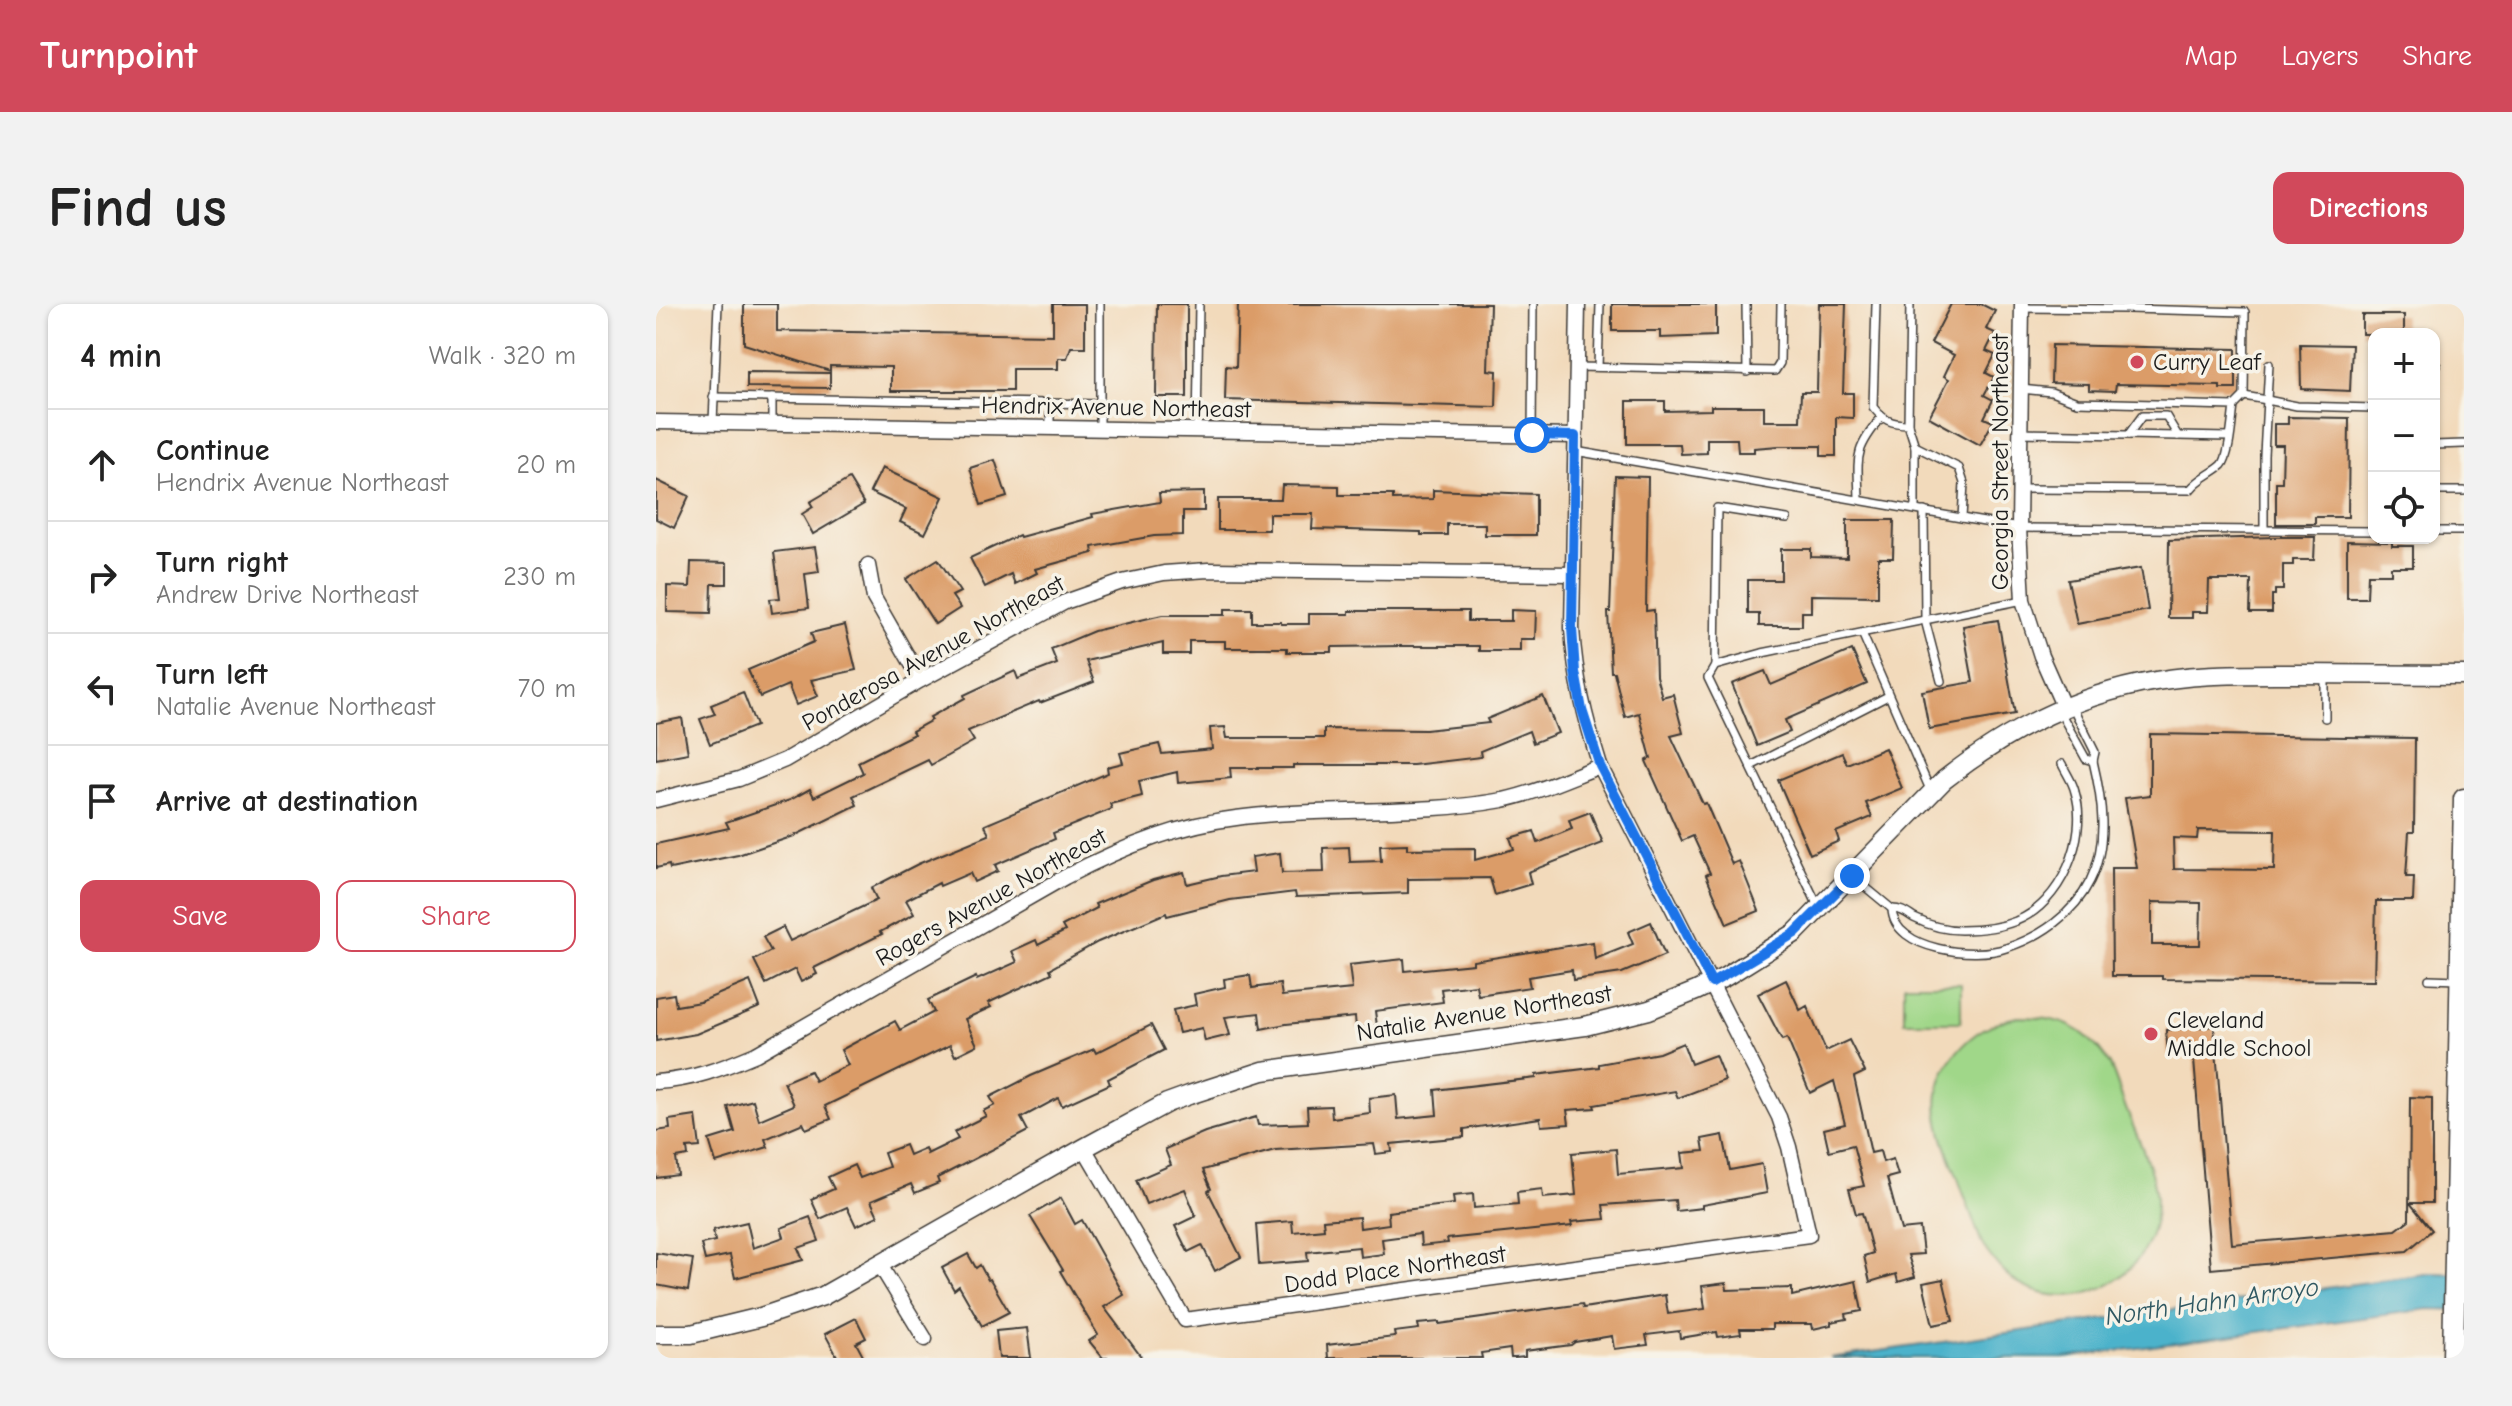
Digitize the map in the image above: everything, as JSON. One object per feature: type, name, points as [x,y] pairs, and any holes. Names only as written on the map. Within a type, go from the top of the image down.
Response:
[{"type":"main road","points":[[2453,1358],[2464,799]]},
{"type":"street","points":[[1578,304],[1572,628],[1582,710],[1600,766],[1712,983]]},
{"type":"street","name":"Georgia Street Northeast","points":[[2022,306],[2019,528],[2023,600],[2041,656],[2065,708]]},
{"type":"street","name":"Hendrix Avenue Northeast","points":[[656,422],[1532,435],[1575,443]]},
{"type":"street","points":[[868,565],[874,598],[921,680]]},
{"type":"street","name":"Ponderosa Avenue Northeast","points":[[656,800],[739,779],[785,760],[921,680],[1065,602],[1122,582],[1164,573],[1208,570],[1572,574]]},
{"type":"street","name":"Natalie Avenue Northeast","points":[[656,1334],[691,1334],[761,1317],[823,1296],[1167,1103],[1263,1071],[1585,1026],[1649,1010],[1712,983],[1795,933],[1932,793],[1966,763],[2026,725],[2065,708],[2141,683],[2216,674],[2464,675]]},
{"type":"street","name":"Rogers Avenue Northeast","points":[[656,1082],[678,1081],[756,1054],[1065,877],[1110,854],[1177,830],[1236,818],[1468,805],[1532,792],[1600,766]]},
{"type":"street","name":"Dodd Place Northeast","points":[[1084,1148],[1185,1320],[1809,1235],[1779,1117],[1712,983]]},
{"type":"street","points":[[880,1265],[925,1339]]},
{"type":"lane","points":[[713,423],[718,304]]},
{"type":"lane","points":[[1100,304],[1100,429]]},
{"type":"lane","points":[[1197,431],[1199,304]]},
{"type":"lane","points":[[1532,435],[1533,304]]},
{"type":"lane","points":[[1598,367],[1600,304]]},
{"type":"lane","points":[[1746,304],[1747,372]]},
{"type":"lane","points":[[1577,367],[1775,371],[1780,363],[1781,304]]},
{"type":"lane","points":[[1876,304],[1873,407],[1881,418],[1895,424],[1908,424]]},
{"type":"lane","points":[[1910,304],[1908,424],[1915,446],[1915,509]]},
{"type":"lane","points":[[2020,489],[2190,490],[2208,472],[2221,465],[2227,456],[2234,406],[2244,396],[2245,312],[2228,308],[2022,306]]},
{"type":"lane","points":[[2264,529],[2269,364]]},
{"type":"lane","points":[[2021,389],[2051,392],[2077,402],[2234,406]]},
{"type":"lane","points":[[2244,396],[2297,406],[2368,408]]},
{"type":"lane","points":[[713,397],[1100,404]]},
{"type":"lane","points":[[772,398],[772,424]]},
{"type":"lane","points":[[1050,403],[1050,428]]},
{"type":"lane","points":[[2128,435],[2142,416],[2152,415],[2166,416],[2178,436]]},
{"type":"lane","points":[[1859,499],[1858,451],[1881,418]]},
{"type":"lane","points":[[2020,433],[2229,437]]},
{"type":"lane","points":[[1575,443],[2019,528],[2368,531]]},
{"type":"lane","points":[[2440,445],[2464,444]]},
{"type":"lane","points":[[1915,446],[1959,468],[1964,483],[1962,518]]},
{"type":"lane","points":[[2440,491],[2464,491]]},
{"type":"lane","points":[[1787,519],[1717,508],[1715,666],[1708,678],[1819,908]]},
{"type":"lane","points":[[1924,511],[1925,620],[1941,681]]},
{"type":"lane","points":[[2440,531],[2464,531]]},
{"type":"lane","points":[[1715,666],[1762,653],[2023,600]]},
{"type":"lane","points":[[1862,633],[1932,793]]},
{"type":"lane","points":[[2325,674],[2325,718]]},
{"type":"lane","points":[[1751,766],[1888,696]]},
{"type":"lane","points":[[2065,708],[2086,759],[2093,761]]},
{"type":"lane","points":[[1892,909],[1893,920],[1906,936],[1947,951],[2003,950],[2032,938],[2065,916],[2090,881],[2101,847],[2102,806],[2093,761],[2095,752],[2065,708]]},
{"type":"lane","points":[[1852,876],[1892,909],[1902,909],[1945,929],[1992,928],[2019,920],[2046,899],[2069,870],[2077,840],[2075,792],[2062,764]]},
{"type":"lane","points":[[2429,979],[2462,971]]},
{"type":"green space","points":[[1904,984],[1961,984],[1961,1022],[1904,1022]]},
{"type":"green space","points":[[2018,1017],[2063,1023],[2080,1031],[2100,1050],[2108,1061],[2152,1176],[2156,1213],[2146,1247],[2120,1277],[2086,1293],[2066,1296],[2027,1288],[2013,1280],[1997,1264],[1983,1246],[1941,1129],[1937,1099],[1946,1069],[1956,1053],[1984,1029]]},
{"type":"water","points":[[2432,1273],[2464,1274],[2464,1310],[2429,1309],[2064,1358],[1830,1358]]},
{"type":"building","points":[[744,304],[777,304],[777,331],[1053,335],[1053,304],[1085,304],[1085,347],[1071,347],[1067,358],[1058,358],[1058,369],[1012,369],[1012,391],[891,391],[891,367],[830,366],[830,371],[744,344]]},
{"type":"building","points":[[1157,304],[1187,304],[1187,397],[1156,397]]},
{"type":"building","points":[[1238,304],[1490,304],[1488,370],[1497,371],[1496,407],[1225,400],[1226,366],[1236,367]]},
{"type":"building","points":[[1612,304],[1716,304],[1716,336],[1660,338],[1660,331],[1612,331]]},
{"type":"building","points":[[1819,304],[1846,304],[1843,393],[1853,393],[1853,418],[1836,417],[1836,456],[1821,456],[1821,446],[1779,446],[1738,452],[1737,439],[1707,439],[1707,453],[1681,454],[1680,444],[1627,444],[1627,401],[1665,401],[1665,411],[1711,410],[1711,406],[1764,406],[1764,421],[1800,421],[1801,392],[1817,392]]},
{"type":"building","points":[[1951,304],[1981,304],[1995,311],[1986,329],[1995,333],[1986,351],[1995,355],[1986,373],[1994,377],[1984,395],[1993,400],[1984,418],[1993,422],[1980,445],[1929,417],[1949,379],[1944,376],[1954,355],[1931,343]]},
{"type":"building","points":[[2362,315],[2404,315],[2404,328],[2368,328],[2368,334],[2362,334]]},
{"type":"building","points":[[2300,344],[2352,345],[2350,391],[2301,389]]},
{"type":"building","points":[[2052,345],[2236,349],[2236,389],[2116,384],[2115,391],[2089,390],[2089,384],[2051,383]]},
{"type":"building","points":[[747,372],[830,373],[830,388],[747,387]]},
{"type":"building","points":[[2288,417],[2349,418],[2348,517],[2315,517],[2315,524],[2276,524],[2276,482],[2282,482],[2283,445],[2274,445],[2274,424],[2288,424]]},
{"type":"building","points":[[995,460],[1007,497],[981,505],[970,468]]},
{"type":"building","points":[[882,468],[943,497],[925,534],[900,522],[906,509],[870,492]]},
{"type":"building","points":[[1615,476],[1648,477],[1646,611],[1654,610],[1656,676],[1662,697],[1673,694],[1683,733],[1671,736],[1703,804],[1706,803],[1732,864],[1739,861],[1759,911],[1727,924],[1706,875],[1710,873],[1693,836],[1682,841],[1646,761],[1651,758],[1639,713],[1625,717],[1614,672],[1611,672],[1608,612]]},
{"type":"building","points":[[849,479],[864,504],[813,534],[802,514],[813,507],[810,502]]},
{"type":"building","points":[[656,480],[689,496],[674,528],[656,519]]},
{"type":"building","points":[[1282,485],[1339,486],[1339,495],[1393,495],[1393,500],[1433,499],[1433,490],[1536,494],[1536,535],[1485,535],[1485,524],[1447,524],[1447,535],[1312,529],[1313,514],[1269,514],[1269,530],[1218,530],[1218,499],[1281,499]]},
{"type":"building","points":[[1204,492],[1204,511],[1183,511],[1183,535],[1154,536],[1092,547],[1093,553],[1035,569],[1037,573],[1015,584],[1011,574],[985,587],[970,558],[1019,535],[1093,517],[1092,514],[1160,502],[1159,493]]},
{"type":"building","points":[[1847,520],[1894,520],[1893,558],[1878,558],[1878,596],[1811,595],[1811,612],[1802,612],[1802,626],[1759,626],[1759,614],[1748,614],[1748,580],[1781,580],[1781,549],[1811,549],[1811,557],[1847,558]]},
{"type":"building","points":[[2315,537],[2314,560],[2293,560],[2293,565],[2283,565],[2283,590],[2275,590],[2275,595],[2272,595],[2272,613],[2250,613],[2251,580],[2209,580],[2208,612],[2192,612],[2192,618],[2168,618],[2169,540]]},
{"type":"building","points":[[2347,541],[2413,546],[2413,567],[2391,567],[2391,574],[2368,574],[2367,598],[2347,598]]},
{"type":"building","points":[[815,547],[819,572],[805,574],[809,608],[772,613],[770,599],[780,598],[774,552]]},
{"type":"building","points":[[938,559],[960,592],[952,596],[960,608],[935,624],[906,579]]},
{"type":"building","points":[[691,562],[727,563],[727,584],[712,584],[711,613],[667,612],[667,586],[690,587]]},
{"type":"building","points":[[2141,568],[2148,610],[2077,624],[2068,580]]},
{"type":"building","points":[[1225,609],[1252,609],[1252,622],[1281,624],[1309,624],[1309,614],[1349,614],[1349,611],[1468,611],[1468,621],[1511,621],[1511,610],[1536,611],[1535,639],[1520,639],[1520,651],[1479,651],[1479,646],[1401,646],[1332,647],[1332,652],[1287,652],[1287,648],[1225,648],[1225,641],[1189,641],[1189,654],[1163,654],[1163,643],[1086,661],[1094,682],[968,731],[974,741],[931,765],[928,760],[853,796],[857,805],[794,836],[738,855],[670,869],[669,865],[656,868],[656,844],[729,828],[726,822],[790,800],[810,789],[814,797],[863,773],[858,762],[914,734],[912,731],[965,698],[964,695],[1015,671],[1018,679],[1057,664],[1051,649],[1094,631],[1162,615],[1225,615]]},
{"type":"building","points":[[1998,620],[2015,714],[1929,729],[1922,691],[1973,682],[1963,626]]},
{"type":"building","points":[[845,625],[856,670],[811,680],[818,696],[796,705],[788,685],[760,697],[748,670],[814,642],[811,633]]},
{"type":"building","points":[[1852,650],[1867,684],[1785,720],[1790,732],[1757,746],[1732,684],[1765,671],[1771,685]]},
{"type":"building","points":[[743,692],[756,726],[710,744],[700,719],[715,714],[711,705]]},
{"type":"building","points":[[1543,696],[1558,733],[1533,743],[1529,731],[1480,751],[1481,757],[1413,765],[1230,768],[1231,778],[1178,783],[1177,772],[1139,781],[1142,796],[1110,804],[1112,809],[1053,833],[1055,839],[995,865],[998,871],[974,882],[970,873],[940,886],[939,883],[906,900],[914,914],[814,968],[817,974],[801,982],[795,969],[766,984],[754,960],[771,951],[763,937],[783,927],[790,941],[877,900],[871,888],[918,864],[989,835],[985,825],[1108,773],[1107,767],[1123,763],[1120,753],[1159,744],[1162,754],[1212,749],[1210,728],[1225,727],[1227,738],[1324,738],[1324,729],[1426,730],[1489,723],[1487,719]]},
{"type":"building","points":[[682,718],[688,753],[656,759],[656,723]]},
{"type":"building","name":"Cleveland Middle School","points":[[2150,734],[2415,738],[2414,832],[2409,832],[2406,877],[2414,877],[2413,901],[2376,901],[2374,981],[2112,976],[2111,868],[2137,868],[2125,798],[2150,795]],"holes":[[[2198,830],[2275,831],[2274,870],[2174,869],[2173,838],[2197,839]],[[2152,902],[2201,903],[2200,945],[2152,945]]]},
{"type":"building","points":[[1885,748],[1902,788],[1866,803],[1872,817],[1836,832],[1839,841],[1810,854],[1778,780],[1842,753],[1847,764]]},
{"type":"building","points":[[1590,812],[1603,843],[1528,872],[1531,884],[1495,895],[1490,878],[1408,879],[1408,893],[1296,897],[1295,892],[1230,900],[1167,916],[1166,913],[1098,942],[1050,969],[1052,973],[988,1003],[991,1007],[965,1019],[977,1045],[955,1056],[950,1045],[825,1106],[831,1119],[806,1129],[803,1123],[765,1139],[768,1147],[716,1163],[709,1140],[735,1132],[728,1107],[753,1100],[759,1120],[794,1105],[784,1082],[810,1071],[815,1081],[848,1065],[841,1050],[895,1021],[900,1030],[934,1012],[928,1000],[1017,962],[1012,951],[1036,940],[1038,945],[1065,931],[1062,926],[1097,908],[1095,904],[1153,880],[1184,872],[1187,884],[1254,872],[1252,857],[1280,853],[1282,873],[1324,872],[1323,848],[1349,847],[1350,862],[1381,861],[1380,845],[1407,844],[1407,849],[1475,848],[1475,860],[1514,849],[1510,838],[1534,831],[1538,843],[1572,829],[1569,820]]},
{"type":"building","points":[[1651,922],[1665,955],[1622,973],[1573,980],[1572,970],[1528,977],[1530,987],[1478,995],[1476,985],[1441,989],[1443,1002],[1375,1011],[1377,1026],[1356,1028],[1355,1017],[1261,1029],[1259,1013],[1225,1017],[1230,1035],[1205,1041],[1202,1028],[1179,1033],[1173,1010],[1196,1005],[1194,994],[1225,987],[1224,979],[1250,975],[1252,988],[1280,984],[1282,996],[1352,989],[1349,965],[1404,959],[1405,971],[1473,964],[1473,961],[1593,942],[1595,959],[1633,944],[1628,932]]},
{"type":"building","points":[[1786,980],[1800,1010],[1807,1006],[1826,1051],[1849,1040],[1865,1072],[1854,1077],[1871,1153],[1880,1151],[1883,1162],[1893,1159],[1898,1175],[1887,1178],[1901,1230],[1920,1228],[1923,1254],[1908,1255],[1915,1277],[1898,1282],[1896,1274],[1870,1282],[1864,1256],[1873,1253],[1862,1213],[1856,1214],[1849,1189],[1864,1186],[1853,1145],[1829,1151],[1824,1129],[1845,1124],[1834,1081],[1810,1093],[1787,1038],[1782,1040],[1758,994]]},
{"type":"building","points":[[750,981],[760,1007],[696,1034],[656,1041],[656,997],[674,994],[676,1006],[700,1002]]},
{"type":"building","points":[[1151,1025],[1164,1050],[1108,1079],[1110,1084],[1062,1106],[1058,1098],[1021,1118],[1028,1131],[937,1178],[939,1183],[915,1193],[911,1184],[871,1201],[878,1216],[856,1226],[847,1207],[820,1219],[811,1199],[834,1189],[828,1177],[854,1165],[860,1178],[889,1167],[884,1153],[905,1145],[909,1155],[925,1148],[927,1154],[958,1139],[954,1132],[986,1116],[983,1111],[995,1105],[990,1097],[1094,1049],[1096,1053]]},
{"type":"building","points":[[2214,1026],[2232,1244],[2396,1230],[2409,1220],[2410,1097],[2432,1098],[2432,1203],[2410,1203],[2432,1230],[2407,1251],[2211,1269],[2194,1060],[2186,1054],[2168,1055],[2166,1030]]},
{"type":"building","points":[[1683,1043],[1691,1064],[1715,1055],[1725,1080],[1678,1098],[1675,1091],[1594,1105],[1595,1108],[1567,1110],[1569,1124],[1541,1126],[1540,1118],[1464,1129],[1464,1137],[1391,1144],[1392,1152],[1376,1154],[1374,1144],[1275,1150],[1203,1170],[1211,1189],[1208,1191],[1241,1257],[1215,1271],[1202,1245],[1188,1252],[1175,1226],[1196,1216],[1185,1189],[1146,1204],[1136,1180],[1171,1165],[1165,1149],[1205,1132],[1256,1117],[1258,1125],[1308,1123],[1307,1107],[1331,1106],[1332,1118],[1370,1113],[1369,1098],[1396,1095],[1398,1119],[1437,1115],[1435,1090],[1599,1067],[1599,1064],[1659,1053]]},
{"type":"building","points":[[696,1116],[700,1147],[687,1148],[688,1156],[676,1158],[678,1175],[656,1178],[656,1131],[670,1129],[669,1120]]},
{"type":"building","points":[[1723,1135],[1730,1170],[1762,1164],[1767,1193],[1676,1211],[1675,1200],[1603,1205],[1605,1219],[1571,1222],[1572,1226],[1447,1239],[1448,1243],[1421,1246],[1420,1234],[1382,1239],[1384,1254],[1360,1257],[1359,1247],[1307,1252],[1308,1261],[1259,1265],[1256,1224],[1292,1221],[1293,1232],[1324,1229],[1323,1220],[1359,1217],[1360,1228],[1389,1224],[1388,1212],[1454,1204],[1453,1196],[1473,1194],[1474,1208],[1518,1204],[1517,1192],[1542,1189],[1543,1198],[1576,1195],[1572,1153],[1616,1149],[1618,1174],[1684,1168],[1682,1153],[1704,1151],[1702,1139]]},
{"type":"building","points":[[1061,1198],[1075,1224],[1082,1220],[1124,1295],[1104,1307],[1142,1358],[1103,1358],[1089,1341],[1098,1335],[1030,1216]]},
{"type":"building","points":[[810,1217],[819,1241],[798,1248],[803,1260],[735,1278],[730,1255],[705,1260],[701,1244],[715,1241],[713,1230],[747,1222],[753,1248],[784,1237],[781,1228]]},
{"type":"building","points":[[656,1253],[693,1259],[688,1291],[656,1285]]},
{"type":"building","points":[[968,1254],[976,1268],[980,1265],[990,1279],[1009,1312],[982,1326],[959,1286],[954,1290],[942,1268]]},
{"type":"building","points":[[1943,1279],[1953,1321],[1933,1325],[1923,1283]]},
{"type":"building","points":[[1856,1281],[1862,1311],[1846,1314],[1847,1319],[1813,1329],[1812,1324],[1772,1324],[1772,1329],[1740,1329],[1741,1334],[1718,1337],[1717,1332],[1680,1338],[1679,1331],[1646,1335],[1648,1345],[1614,1349],[1612,1336],[1525,1351],[1525,1357],[1515,1358],[1511,1358],[1510,1349],[1481,1353],[1482,1358],[1328,1358],[1327,1345],[1395,1337],[1394,1332],[1419,1329],[1418,1324],[1439,1324],[1582,1304],[1583,1308],[1665,1295],[1668,1314],[1705,1309],[1702,1286],[1726,1283],[1727,1290],[1792,1288],[1792,1296]]},
{"type":"building","points":[[856,1318],[866,1338],[856,1343],[864,1358],[838,1358],[825,1334]]},
{"type":"building","points":[[1027,1328],[1031,1358],[999,1358],[996,1331]]},
{"type":"place","name":"Curry Leaf","points":[[2137,362]]},
{"type":"place","name":"Cleveland Middle School","points":[[2151,1034]]},
{"type":"route","points":[[1532,435],[1575,436],[1572,628],[1582,710],[1600,766],[1712,983],[1795,933],[1852,876]]},
{"type":"water label","name":"North Hahn Arroyo","points":[[2212,1302]]}]
